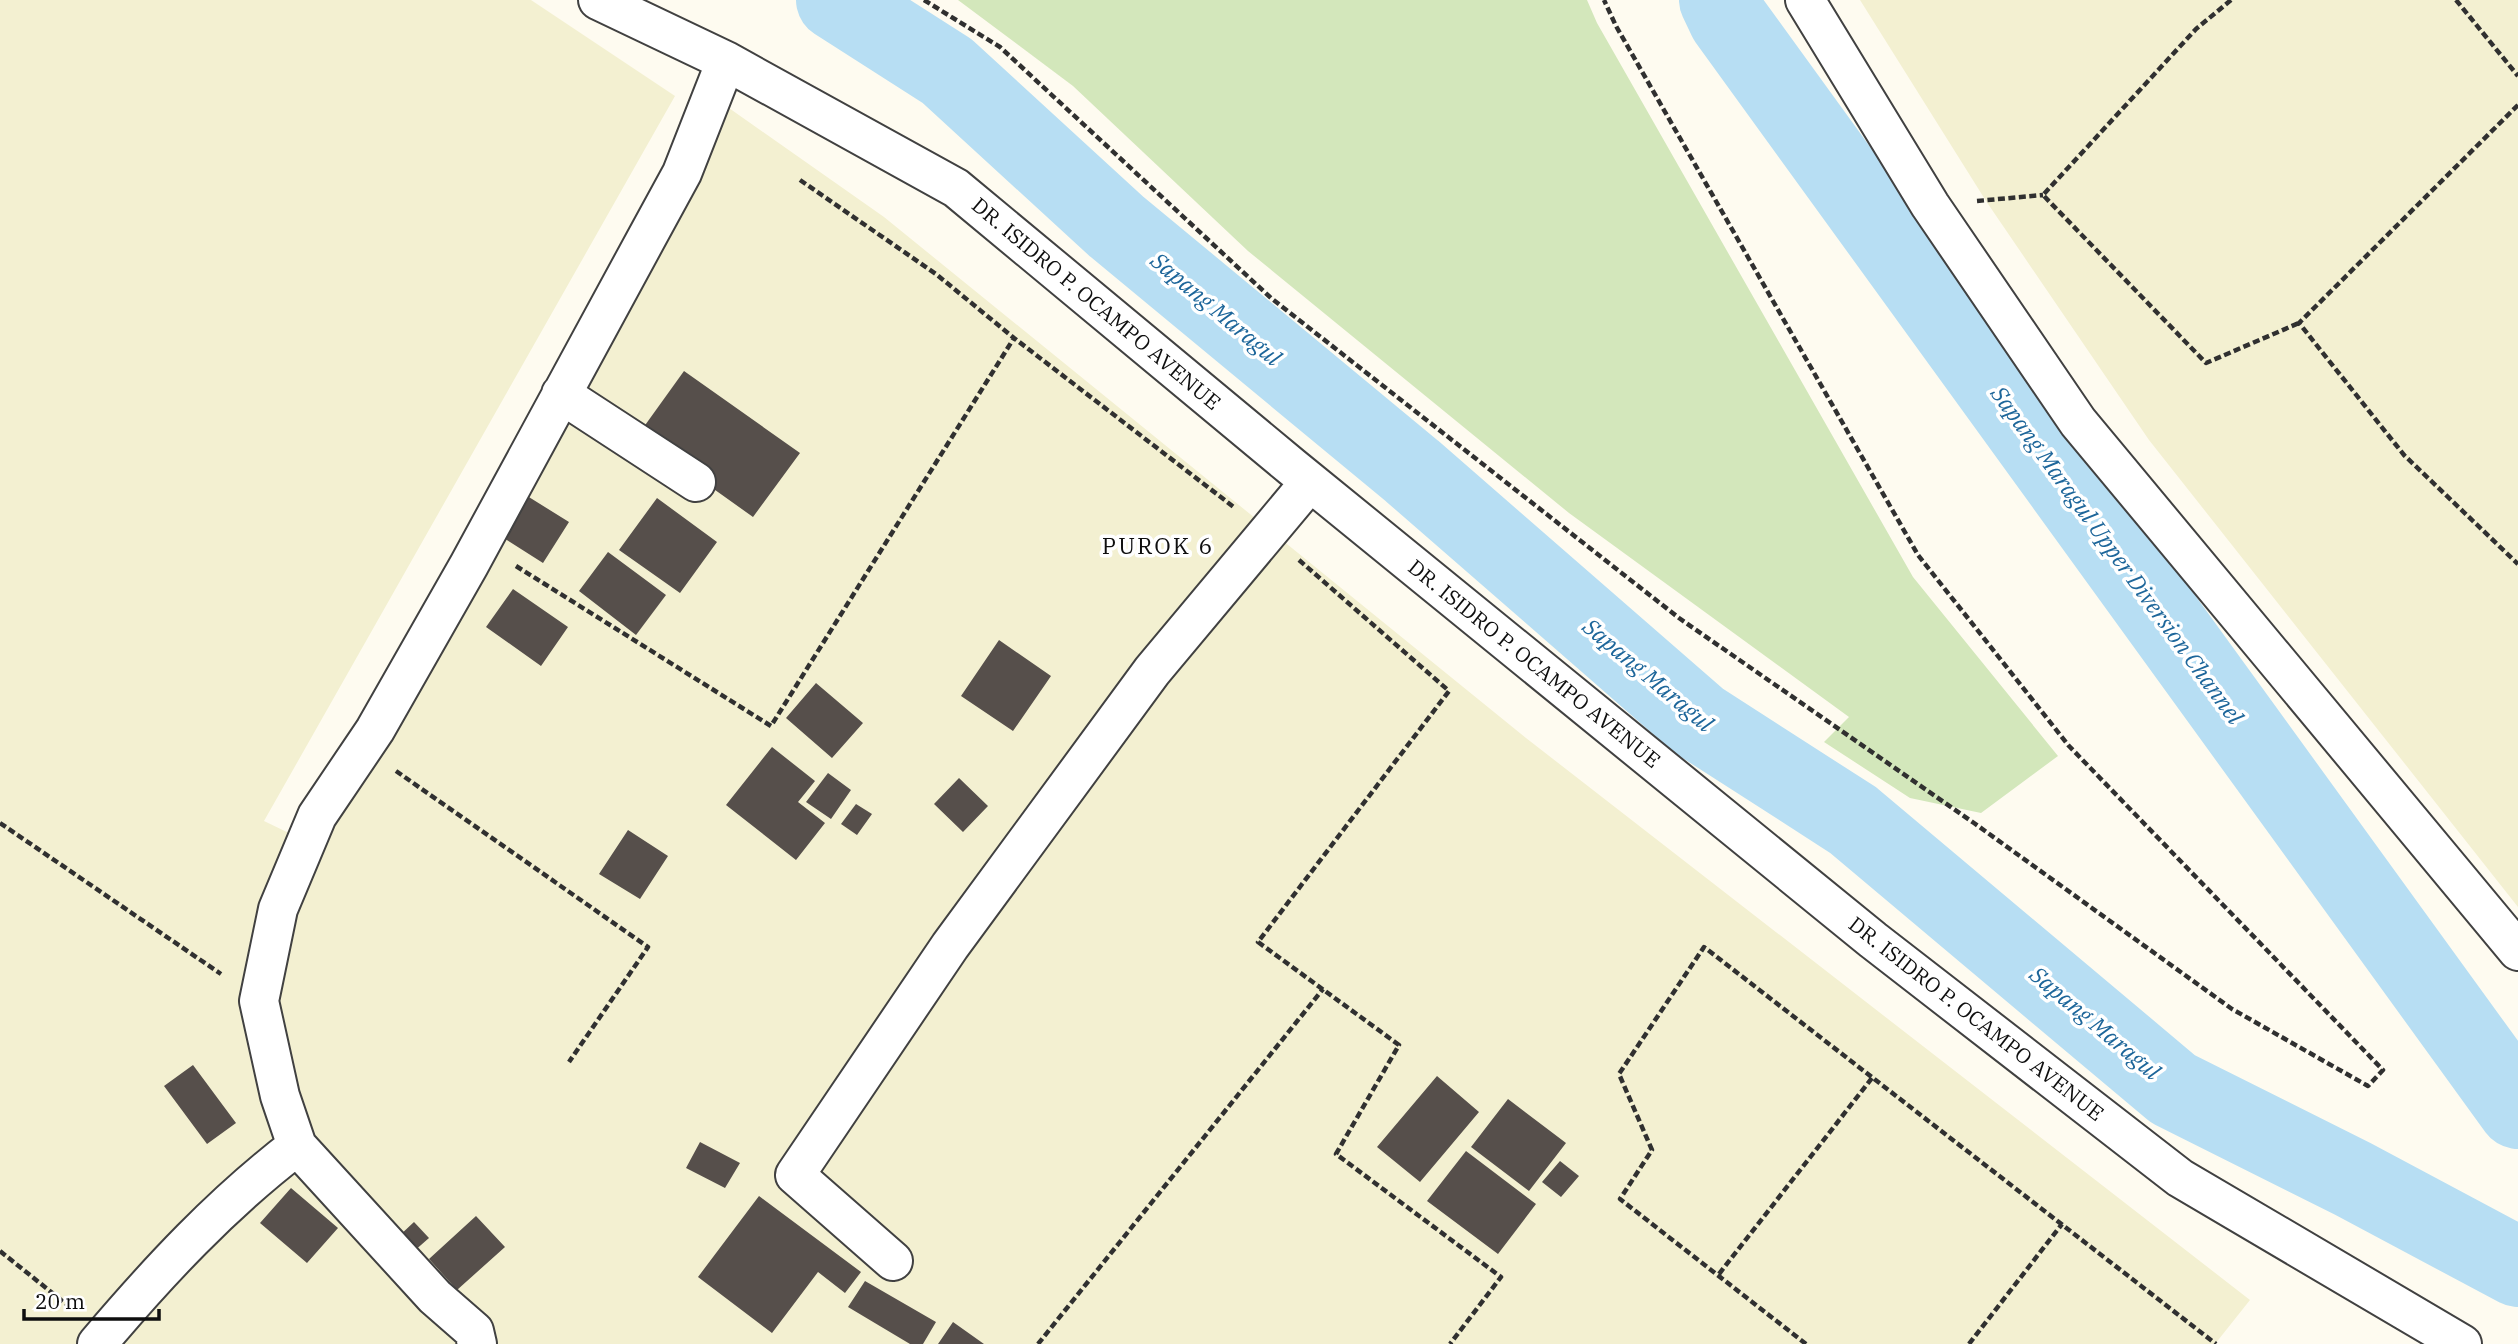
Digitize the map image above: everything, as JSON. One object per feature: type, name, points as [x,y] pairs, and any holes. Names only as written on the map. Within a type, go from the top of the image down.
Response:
[{"type":"street","name":"DR. ISIDRO P. OCAMPO AVENUE","points":[[598,0],[726,61],[956,188],[1310,482],[1873,940],[2180,1178],[2462,1344]]},
{"type":"street","points":[[1805,0],[1930,205],[2078,422],[2518,951]]},
{"type":"street","points":[[477,1344],[474,1331],[435,1297],[297,1146],[280,1096],[259,1001],[278,909],[317,816],[363,748],[480,544],[682,173],[726,61]]},
{"type":"street","points":[[561,394],[696,482]]},
{"type":"street","points":[[893,1261],[795,1175],[950,946],[1152,671],[1310,482]]},
{"type":"street","points":[[101,1340],[148,1283],[252,1181],[297,1146]]},
{"type":"path","points":[[924,0],[1000,47],[1270,298],[1679,618],[1974,823],[2232,1009],[2368,1086],[2383,1070],[2069,746],[1918,555],[1623,38],[1604,0]]},
{"type":"path","points":[[1930,205],[2043,195],[2196,29],[2231,0]]},
{"type":"path","points":[[2456,0],[2518,76]]},
{"type":"path","points":[[2043,195],[2206,363],[2299,323],[2518,105]]},
{"type":"path","points":[[2299,323],[2404,455],[2518,564]]},
{"type":"path","points":[[480,544],[771,726],[1014,338]]},
{"type":"path","points":[[363,748],[648,947],[569,1062]]},
{"type":"path","points":[[0,823],[259,1001]]},
{"type":"path","points":[[1806,1344],[1620,1199],[1652,1150],[1619,1074],[1704,947],[2216,1344]]},
{"type":"path","points":[[1038,1344],[1323,989],[1399,1045],[1336,1154],[1501,1278],[1450,1344]]},
{"type":"path","points":[[1719,1274],[1872,1078]]},
{"type":"path","points":[[1969,1344],[2062,1224]]},
{"type":"path","points":[[0,1251],[101,1340]]},
{"type":"shaded area","points":[[0,0],[531,0],[675,96],[264,821],[320,848],[719,101],[884,217],[1526,738],[2250,1300],[2215,1344],[0,1344]]},
{"type":"shaded area","points":[[1860,0],[2518,0],[2518,907],[2149,440],[1986,201]]},
{"type":"green space","points":[[958,0],[1587,0],[1597,23],[1913,577],[2058,756],[1981,813],[1910,798],[1824,742],[1849,717],[1569,513],[1248,251],[1073,86]]},
{"type":"building","points":[[684,371],[800,453],[753,517],[638,435]]},
{"type":"building","points":[[524,494],[569,522],[543,563],[499,535]]},
{"type":"building","points":[[657,498],[717,542],[680,593],[619,550]]},
{"type":"building","points":[[608,552],[666,595],[636,635],[579,591]]},
{"type":"building","points":[[513,589],[568,627],[541,666],[486,627]]},
{"type":"building","points":[[999,640],[1051,676],[1013,731],[961,696]]},
{"type":"building","points":[[816,683],[863,723],[832,758],[786,718]]},
{"type":"building","points":[[772,747],[815,781],[798,802],[825,823],[796,860],[726,805]]},
{"type":"building","points":[[828,773],[851,790],[831,819],[806,802]]},
{"type":"building","points":[[959,778],[988,806],[963,832],[934,804]]},
{"type":"building","points":[[856,804],[872,814],[857,835],[841,824]]},
{"type":"building","points":[[628,830],[668,856],[640,899],[599,874]]},
{"type":"building","points":[[193,1065],[236,1123],[207,1144],[164,1086]]},
{"type":"building","points":[[1437,1076],[1479,1112],[1420,1182],[1377,1147]]},
{"type":"building","points":[[1508,1099],[1566,1143],[1529,1191],[1471,1147]]},
{"type":"building","points":[[700,1142],[740,1163],[725,1188],[686,1168]]},
{"type":"building","points":[[1466,1151],[1536,1204],[1498,1254],[1427,1201]]},
{"type":"building","points":[[1560,1161],[1579,1176],[1561,1197],[1542,1182]]},
{"type":"building","points":[[291,1188],[338,1228],[307,1263],[260,1223]]},
{"type":"building","points":[[759,1196],[861,1272],[845,1293],[818,1272],[772,1333],[698,1277]]},
{"type":"building","points":[[476,1216],[505,1247],[457,1290],[429,1259]]},
{"type":"building","points":[[414,1222],[429,1238],[413,1252],[399,1236]]},
{"type":"building","points":[[865,1281],[936,1322],[923,1344],[910,1344],[848,1307]]},
{"type":"building","points":[[953,1322],[984,1344],[938,1344]]},
{"type":"waterway","name":"Sapang Maragul","points":[[836,0],[947,71],[1116,226],[1412,471],[1699,721],[1853,820],[2173,1089],[2353,1179],[2518,1267]]},
{"type":"waterway","name":"Sapang Maragul Upper Diversion Channel","points":[[1719,0],[1728,19],[2518,1109]]},
{"type":"district","name":"PUROK 6","points":[[1158,546]]}]
